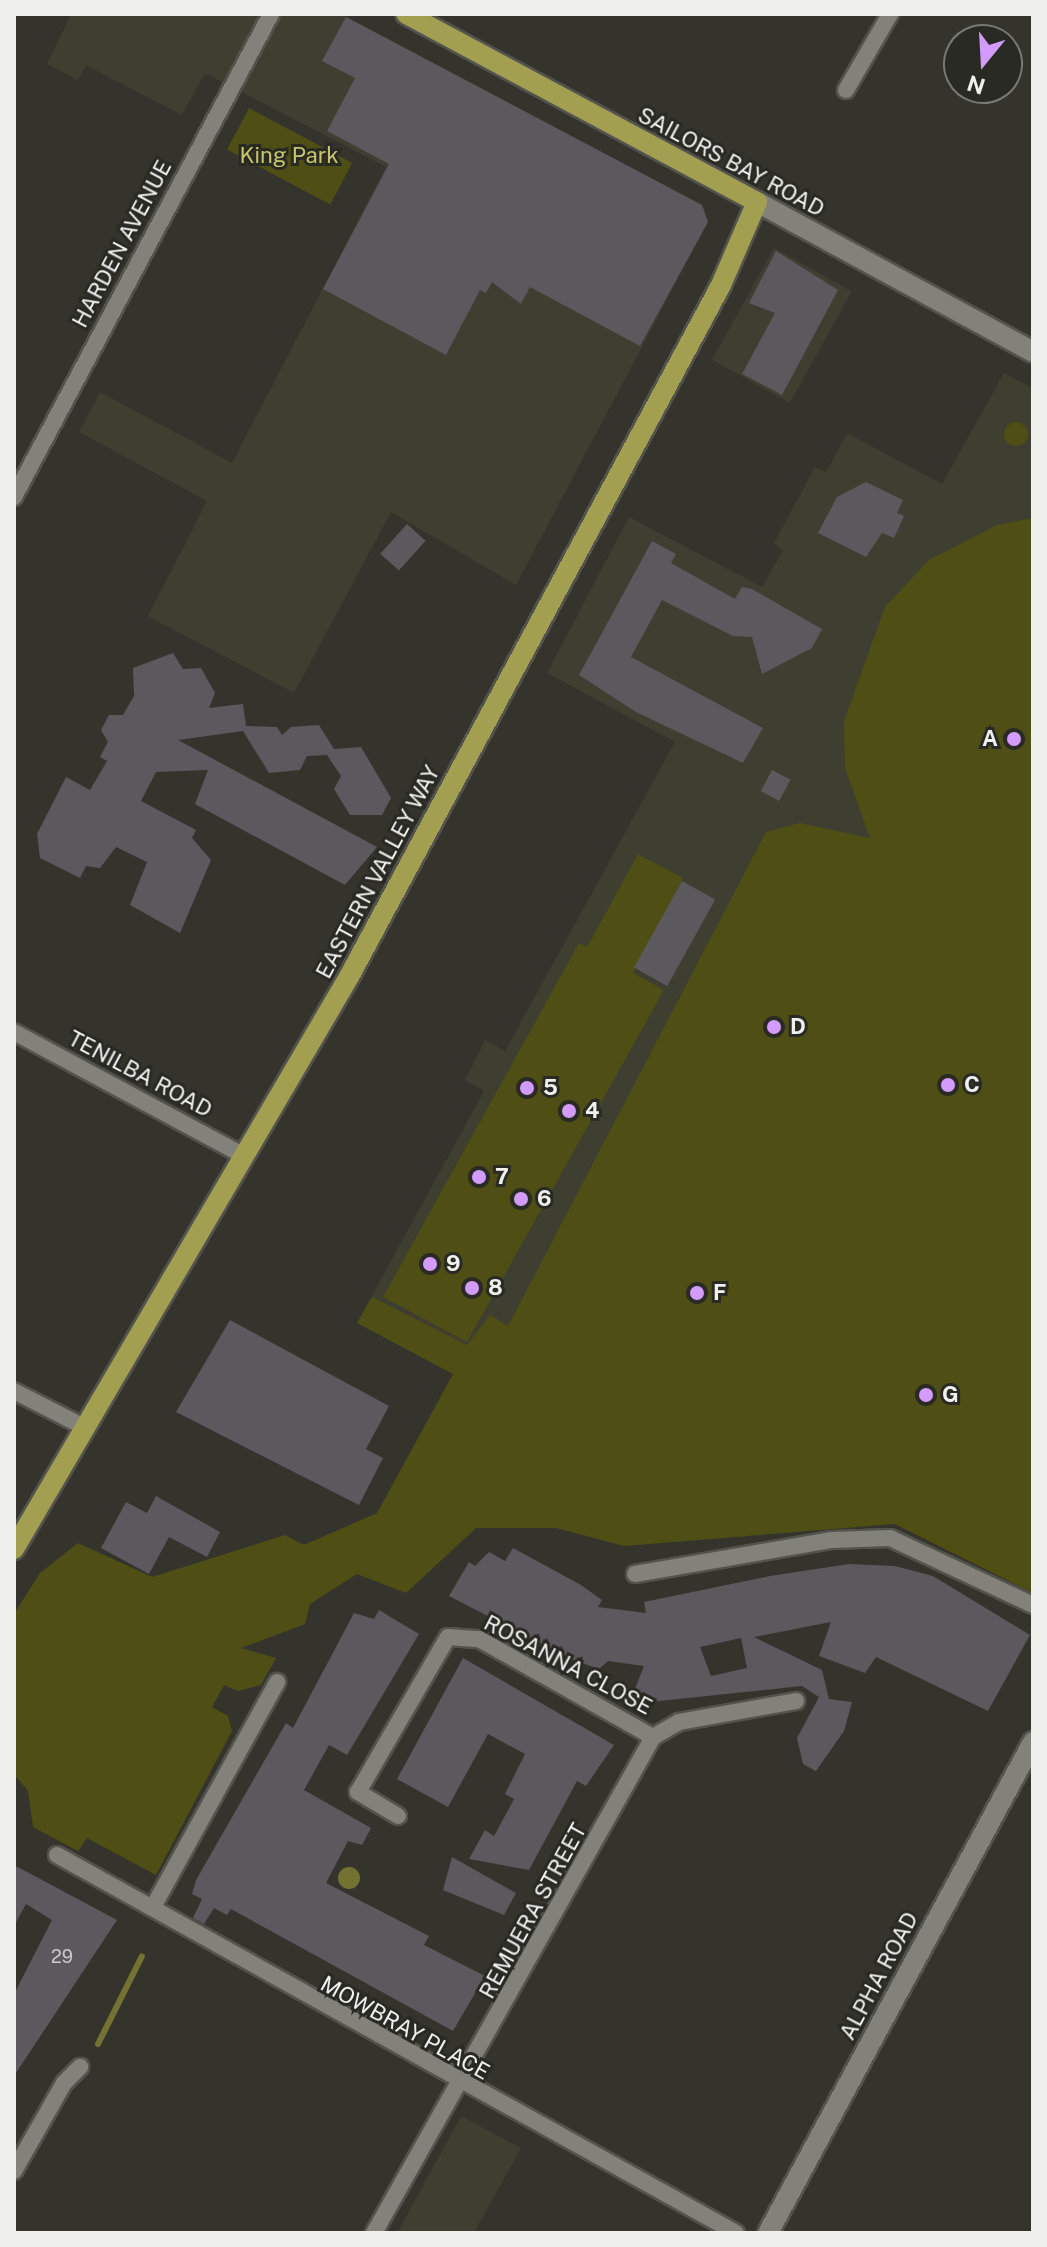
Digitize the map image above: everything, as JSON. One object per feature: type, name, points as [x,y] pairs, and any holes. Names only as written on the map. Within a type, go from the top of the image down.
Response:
[{"type":"main road","name":"SAILORS BAY ROAD","points":[[406,14],[1033,352]]},
{"type":"main road","name":"EASTERN VALLEY WAY","points":[[14,1549],[244,1156],[664,393],[757,202]]},
{"type":"main road","name":"ALPHA ROAD","points":[[768,2233],[1033,1742]]},
{"type":"street","name":"HARDEN AVENUE","points":[[14,497],[271,14]]},
{"type":"street","points":[[846,90],[890,14]]},
{"type":"street","name":"TENILBA ROAD","points":[[14,1032],[244,1156]]},
{"type":"street","points":[[14,1391],[84,1427]]},
{"type":"street","points":[[635,1574],[832,1540],[890,1538],[1033,1605]]},
{"type":"street","name":"ROSANNA CLOSE","points":[[398,1816],[358,1792],[448,1637],[479,1639],[653,1737]]},
{"type":"street","points":[[153,1907],[277,1682]]},
{"type":"street","points":[[653,1737],[679,1722],[796,1701]]},
{"type":"street","name":"REMUERA STREET","points":[[374,2233],[445,2104],[463,2086],[653,1737]]},
{"type":"street","name":"MOWBRAY PLACE","points":[[57,1855],[153,1907],[166,1922],[736,2233]]},
{"type":"street","points":[[14,2171],[64,2083],[80,2067]]},
{"type":"shaded area","points":[[71,14],[341,14],[702,205],[708,222],[516,585],[391,512],[294,693],[148,616],[207,501],[79,432],[100,392],[232,463],[386,167],[205,73],[182,115],[86,65],[78,80],[47,64]]},
{"type":"shaded area","points":[[774,248],[852,291],[790,403],[712,360]]},
{"type":"shaded area","points":[[1004,373],[1033,388],[1033,1595],[892,1515],[453,1374],[357,1323],[484,1091],[465,1080],[485,1040],[505,1051],[675,742],[547,673],[629,517],[762,587],[783,550],[774,543],[815,467],[826,472],[847,433],[942,484]]},
{"type":"shaded area","points":[[349,1867],[357,1870],[360,1878],[357,1886],[349,1889],[341,1886],[338,1878],[341,1870]]},
{"type":"shaded area","points":[[461,2116],[521,2148],[474,2233],[397,2233]]},
{"type":"green space","name":"King Park","points":[[249,108],[352,163],[330,204],[227,149]]},
{"type":"green space","points":[[1016,422],[1024,426],[1028,434],[1024,442],[1016,446],[1008,442],[1004,434],[1008,426]]},
{"type":"green space","points":[[1033,518],[1033,1593],[895,1524],[624,1546],[556,1528],[476,1528],[406,1593],[357,1574],[310,1604],[305,1624],[241,1648],[276,1658],[261,1685],[238,1691],[224,1685],[212,1707],[228,1716],[232,1731],[156,1875],[87,1838],[78,1851],[33,1827],[28,1791],[14,1774],[14,1614],[40,1573],[78,1543],[152,1577],[285,1535],[304,1545],[377,1513],[453,1374],[357,1323],[372,1297],[467,1345],[490,1315],[508,1326],[766,832],[800,823],[870,838],[845,768],[844,721],[885,607],[929,560],[997,525]]},
{"type":"green space","points":[[638,854],[683,878],[633,973],[664,990],[467,1342],[383,1297],[579,943],[587,947]]},
{"type":"building","points":[[346,17],[702,205],[708,222],[640,346],[530,287],[521,304],[492,282],[486,293],[480,290],[446,355],[323,289],[389,164],[327,131],[355,78],[322,61]]},
{"type":"building","points":[[776,251],[838,290],[782,395],[742,374],[775,313],[749,303]]},
{"type":"building","points":[[866,482],[903,500],[897,513],[904,516],[894,538],[882,533],[866,557],[818,533],[837,497]]},
{"type":"building","points":[[407,524],[426,541],[399,570],[380,554]]},
{"type":"building","points":[[652,541],[676,554],[671,563],[735,599],[742,587],[752,589],[822,629],[812,648],[762,674],[752,637],[733,636],[662,600],[631,657],[763,728],[743,763],[636,712],[579,675]]},
{"type":"building","points":[[173,653],[183,669],[201,668],[215,693],[209,708],[243,704],[246,726],[277,727],[282,735],[291,727],[319,725],[334,749],[361,747],[391,798],[382,815],[350,815],[334,789],[341,776],[327,755],[307,756],[300,770],[269,773],[243,731],[178,740],[377,847],[345,885],[195,804],[208,770],[156,772],[141,801],[196,830],[192,838],[211,860],[180,933],[130,905],[147,862],[116,847],[100,868],[86,866],[80,878],[40,858],[37,834],[66,777],[90,790],[107,761],[100,757],[108,742],[101,730],[109,715],[123,715],[134,696],[133,668]]},
{"type":"building","points":[[772,770],[791,780],[779,801],[761,791]]},
{"type":"building","points":[[682,881],[715,899],[667,986],[634,968]]},
{"type":"building","points":[[230,1320],[389,1406],[366,1449],[383,1458],[359,1505],[176,1412]]},
{"type":"building","points":[[156,1496],[220,1532],[207,1557],[169,1537],[149,1574],[101,1548],[126,1502],[147,1513]]},
{"type":"building","points":[[513,1548],[581,1585],[602,1600],[598,1607],[646,1613],[644,1602],[770,1576],[849,1564],[895,1566],[933,1576],[1030,1635],[988,1711],[876,1657],[865,1673],[819,1656],[831,1622],[754,1637],[822,1670],[829,1699],[852,1702],[844,1731],[816,1771],[803,1764],[797,1738],[819,1697],[802,1686],[650,1702],[632,1696],[644,1666],[608,1661],[599,1669],[571,1659],[449,1596],[469,1562],[475,1566],[489,1552],[505,1561]],"holes":[[[741,1638],[747,1668],[711,1676],[700,1647]]]},
{"type":"building","points":[[379,1610],[419,1634],[347,1755],[329,1745],[304,1790],[371,1828],[362,1845],[348,1841],[326,1883],[429,1936],[424,1945],[485,1976],[453,2031],[231,1909],[227,1915],[214,1908],[204,1924],[193,1918],[202,1899],[192,1894],[196,1880],[286,1723],[293,1728],[354,1613],[374,1619]]},
{"type":"building","points":[[463,1658],[614,1745],[586,1786],[577,1781],[529,1870],[469,1859],[485,1830],[494,1836],[514,1799],[505,1794],[525,1754],[488,1734],[448,1807],[397,1779]]},
{"type":"building","points":[[452,1857],[516,1893],[504,1915],[443,1890]]},
{"type":"building","points":[[14,1865],[117,1920],[14,2076],[14,1994],[52,1920],[26,1904],[14,1926]]},
{"type":"waterway","points":[[98,2044],[142,1956]]},
{"type":"place","name":"A","points":[[1014,739]]},
{"type":"place","name":"D","points":[[774,1027]]},
{"type":"place","name":"C","points":[[948,1085]]},
{"type":"place","name":"5","points":[[527,1088]]},
{"type":"place","name":"4","points":[[569,1111]]},
{"type":"place","name":"7","points":[[479,1177]]},
{"type":"place","name":"6","points":[[521,1199]]},
{"type":"place","name":"9","points":[[430,1264]]},
{"type":"place","name":"8","points":[[472,1288]]},
{"type":"place","name":"F","points":[[697,1293]]},
{"type":"place","name":"G","points":[[926,1395]]}]
